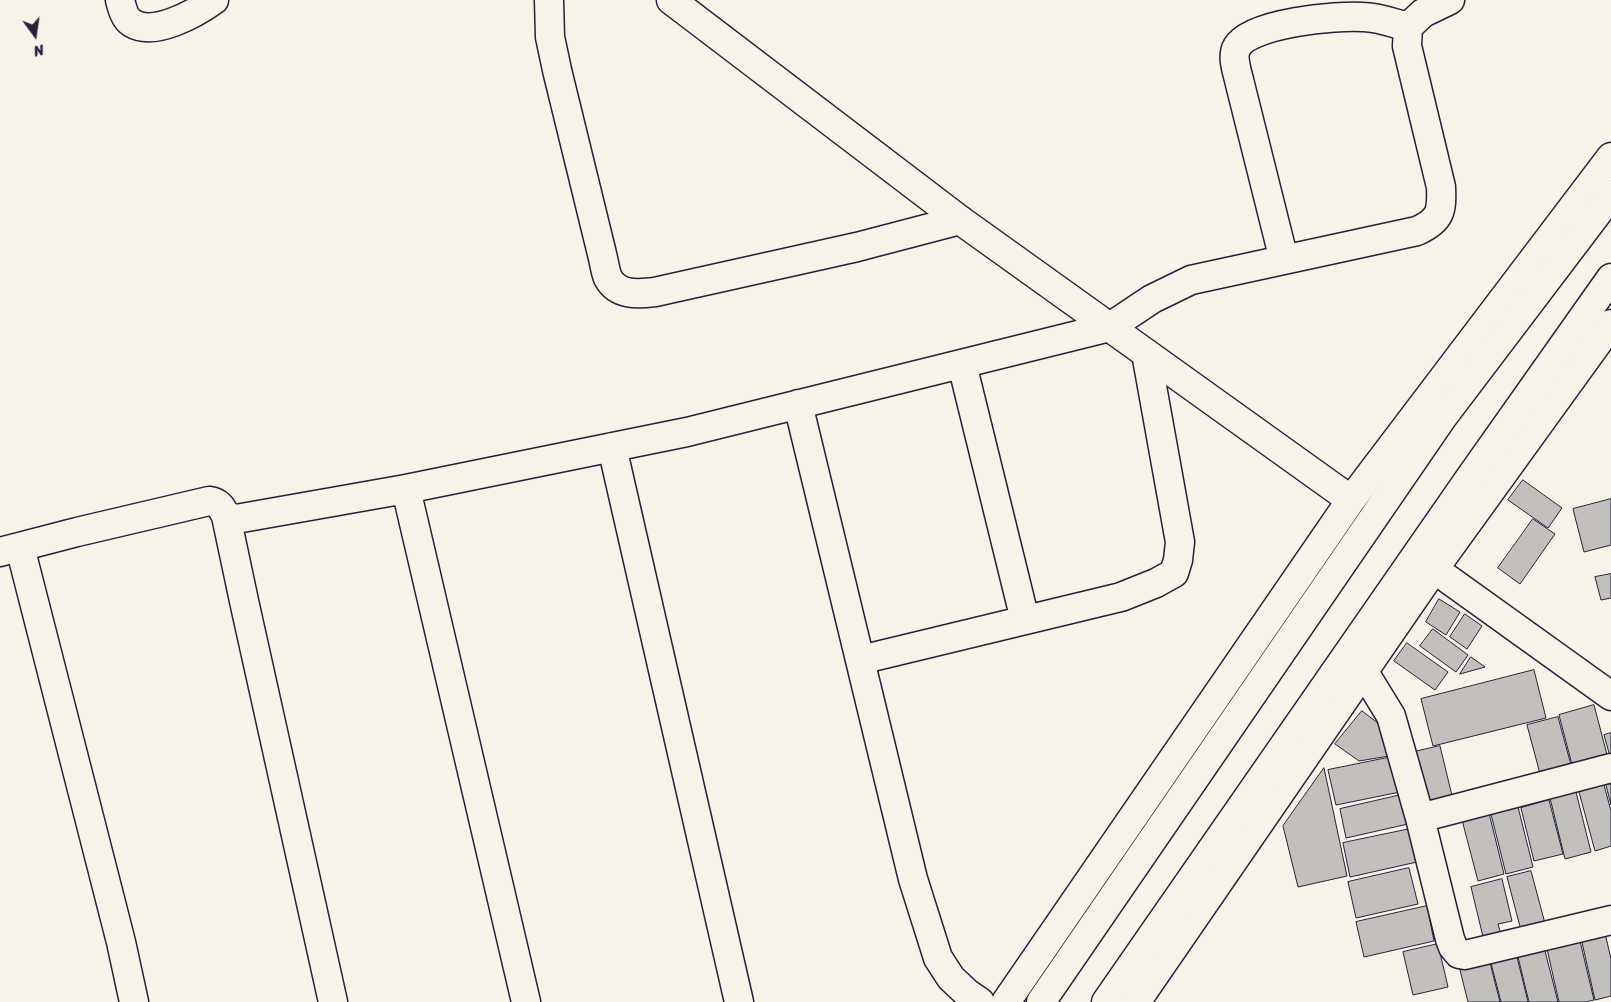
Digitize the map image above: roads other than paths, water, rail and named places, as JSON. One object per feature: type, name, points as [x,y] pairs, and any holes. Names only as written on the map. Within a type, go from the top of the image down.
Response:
[{"type":"street","points":[[120,0],[122,10],[132,23],[148,28],[172,22],[201,9],[214,0]]},
{"type":"street","points":[[548,0],[550,37],[557,70],[608,278],[621,290],[634,294],[655,292],[857,247],[960,220]]},
{"type":"street","points":[[671,0],[960,220],[1351,500]]},
{"type":"street","points":[[226,516],[236,519],[406,489],[687,432],[1110,327],[1152,299],[1192,280],[1417,231],[1430,225],[1439,214],[1442,205],[1441,186],[1408,46],[1408,27],[1422,13],[1450,0]]},
{"type":"street","points":[[1284,260],[1240,84],[1235,60],[1236,48],[1243,40],[1259,30],[1331,17],[1365,17],[1408,27]]},
{"type":"street","points":[[1006,1002],[1351,500],[1611,157]]},
{"type":"street","points":[[1041,1002],[1442,418],[1611,195]]},
{"type":"street","points":[[1106,1002],[1611,278]]},
{"type":"street","points":[[1136,1002],[1434,569],[1611,324]]},
{"type":"street","points":[[860,660],[1121,597],[1156,583],[1174,573],[1180,542],[1146,353]]},
{"type":"street","points":[[962,364],[1025,620]]},
{"type":"street","points":[[798,404],[913,879],[938,958],[951,978],[980,1002]]},
{"type":"street","points":[[612,447],[739,1002]]},
{"type":"street","points":[[406,489],[526,1002]]},
{"type":"street","points":[[134,1002],[121,942],[10,549],[209,501],[219,505],[226,516],[333,1002]]},
{"type":"street","points":[[1434,569],[1611,696]]},
{"type":"street","points":[[1364,672],[1391,716],[1420,818],[1450,938],[1453,947],[1459,954],[1465,955],[1611,920]]},
{"type":"street","points":[[1420,818],[1611,768]]}]
